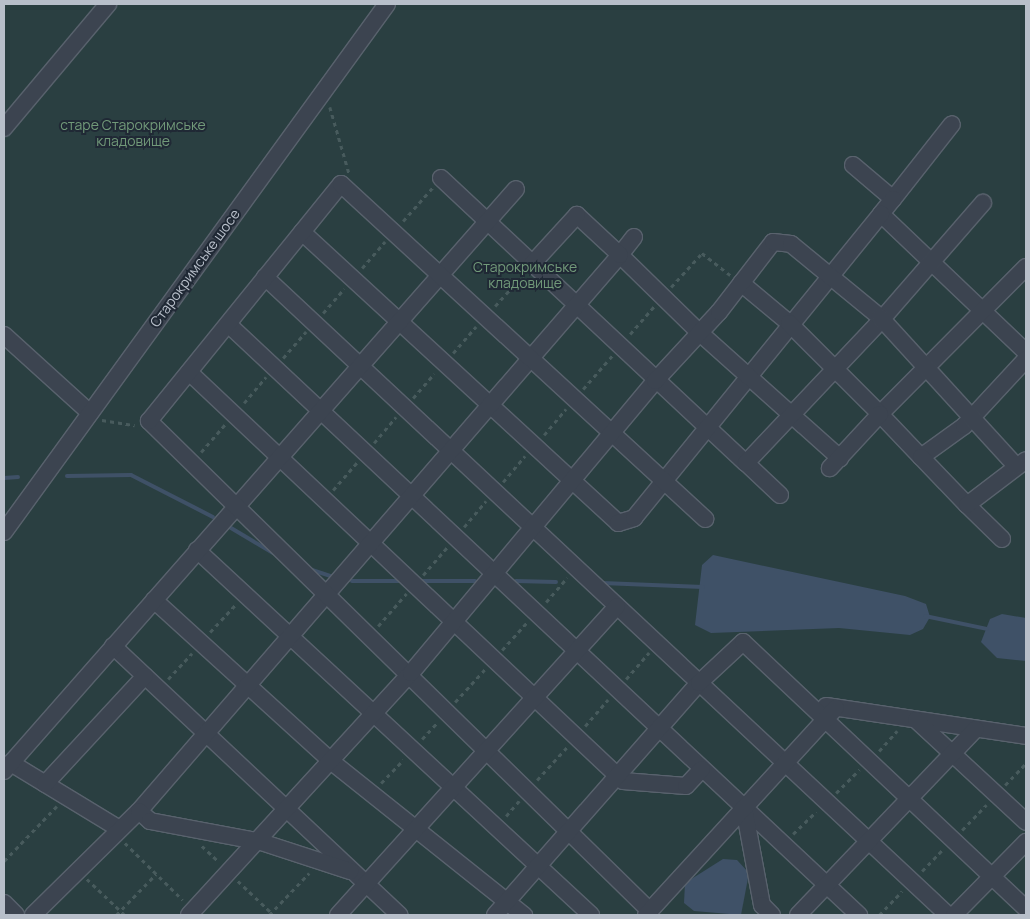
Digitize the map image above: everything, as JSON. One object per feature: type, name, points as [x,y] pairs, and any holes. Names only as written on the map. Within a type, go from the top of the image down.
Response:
[{"type":"street","points":[[4,128],[108,4]]},
{"type":"street","name":"Старокримське шосе","points":[[4,532],[387,4]]},
{"type":"street","points":[[302,232],[401,319],[618,523],[634,518],[706,424],[830,272],[881,214],[952,124]]},
{"type":"street","points":[[853,165],[893,199]]},
{"type":"street","points":[[441,178],[655,381],[706,424],[780,495]]},
{"type":"street","points":[[706,519],[662,482],[342,184],[149,421],[411,673],[648,913],[830,714]]},
{"type":"street","points":[[116,830],[45,784],[7,767],[516,189]]},
{"type":"street","points":[[746,462],[794,414],[882,319],[984,203]]},
{"type":"street","points":[[881,214],[934,261],[982,311],[1026,352]]},
{"type":"street","points":[[532,264],[577,215],[700,333],[749,372],[794,414],[835,463],[880,414],[928,368],[1026,267]]},
{"type":"street","points":[[33,915],[116,830],[139,811],[205,732],[291,637],[634,237]]},
{"type":"street","points":[[191,913],[261,842],[411,673],[532,526],[655,381],[700,333],[777,240],[791,244],[830,272],[882,319],[973,418],[1021,463],[967,505]]},
{"type":"street","points":[[266,277],[948,915]]},
{"type":"street","points":[[741,283],[789,323],[835,368],[1002,539]]},
{"type":"street","points":[[228,324],[859,915]]},
{"type":"street","points":[[4,335],[90,413]]},
{"type":"street","points":[[921,457],[973,418],[1026,359]]},
{"type":"street","points":[[189,372],[623,781],[686,786],[702,769]]},
{"type":"street","points":[[197,550],[454,786],[591,915]]},
{"type":"street","points":[[154,600],[332,762],[509,901],[524,915]]},
{"type":"street","points":[[338,915],[360,878],[416,828],[617,606]]},
{"type":"street","points":[[496,915],[699,683],[743,642],[808,704],[830,714],[912,719],[1026,736]]},
{"type":"street","points":[[113,646],[399,915]]},
{"type":"street","points":[[45,784],[145,676]]},
{"type":"street","points":[[830,714],[869,761],[1026,909]]},
{"type":"street","points":[[912,719],[953,754],[1026,822]]},
{"type":"street","points":[[798,915],[976,728]]},
{"type":"street","points":[[744,808],[762,905],[772,915]]},
{"type":"street","points":[[139,811],[150,821],[261,842],[319,861],[360,878]]},
{"type":"street","points":[[954,915],[1026,842]]},
{"type":"street","points":[[4,903],[16,915]]},
{"type":"path","points":[[323,92],[338,123],[350,192]]},
{"type":"path","points":[[371,634],[702,252],[741,283]]},
{"type":"path","points":[[325,500],[404,407],[532,264]]},
{"type":"path","points":[[90,413],[108,423],[128,426],[149,421]]},
{"type":"path","points":[[372,794],[576,568]]},
{"type":"path","points":[[783,844],[912,719]]},
{"type":"path","points":[[4,860],[64,798]]},
{"type":"path","points":[[116,830],[191,913]]},
{"type":"path","points":[[268,915],[319,861]]},
{"type":"path","points":[[77,870],[125,915]]},
{"type":"path","points":[[116,915],[156,874]]},
{"type":"green space","name":"Старокримське кладовище","points":[[4,4],[1026,4],[1026,915],[4,915]]},
{"type":"water","points":[[713,555],[905,596],[926,604],[930,617],[923,629],[910,635],[839,628],[711,633],[695,625],[702,565]]},
{"type":"water","points":[[1002,614],[1026,618],[1026,661],[997,658],[981,642],[990,619]]},
{"type":"water","points":[[723,859],[737,860],[749,873],[741,915],[694,911],[684,903],[685,883]]},
{"type":"waterway","points":[[67,476],[131,475],[213,517]]},
{"type":"waterway","points":[[4,478],[18,477]]},
{"type":"waterway","points":[[231,528],[273,553]]},
{"type":"waterway","points":[[309,569],[331,576]]},
{"type":"waterway","points":[[352,581],[403,581]]},
{"type":"waterway","points":[[422,581],[475,581]]},
{"type":"waterway","points":[[516,581],[556,582]]},
{"type":"waterway","points":[[602,583],[703,587]]},
{"type":"waterway","points":[[925,616],[987,629]]},
{"type":"park label","name":"старе Старокримське кладовище","points":[[133,134]]}]
